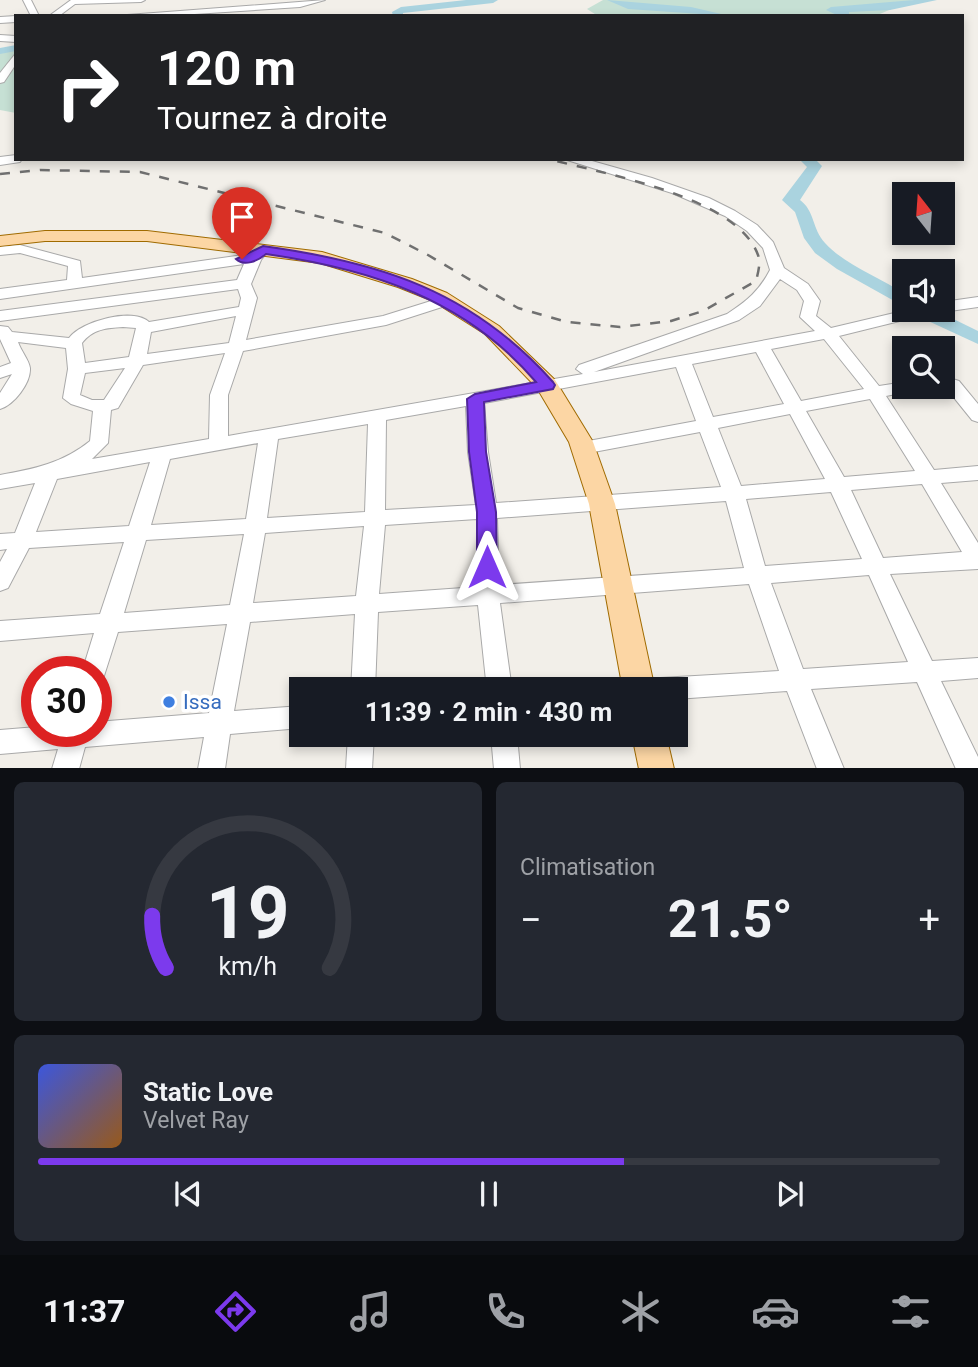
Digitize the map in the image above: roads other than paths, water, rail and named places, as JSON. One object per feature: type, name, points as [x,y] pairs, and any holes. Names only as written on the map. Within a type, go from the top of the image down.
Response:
[{"type":"main road","points":[[0,241],[101,233],[147,236],[259,254],[322,258],[379,274],[440,298],[492,330],[550,385],[583,448],[602,504],[615,584],[638,677]]},
{"type":"main road","points":[[652,747],[657,768]]},
{"type":"street","points":[[56,14],[75,1],[141,0]]},
{"type":"street","points":[[208,0],[225,0]]},
{"type":"street","points":[[208,0],[215,10]]},
{"type":"street","points":[[150,14],[300,5],[321,0]]},
{"type":"street","points":[[550,385],[582,370],[733,317],[755,303],[768,287],[776,270],[770,246],[745,221],[711,204],[576,161]]},
{"type":"street","points":[[0,251],[20,249],[75,264],[74,284]]},
{"type":"street","points":[[0,294],[259,254]]},
{"type":"street","points":[[243,284],[259,254]]},
{"type":"street","points":[[0,631],[615,584],[978,560],[875,393],[831,333],[808,317],[812,301],[803,287],[776,270]]},
{"type":"street","points":[[218,443],[219,395],[249,298],[243,284]]},
{"type":"street","points":[[0,316],[243,284]]},
{"type":"street","points":[[77,369],[236,347],[386,320],[437,304],[440,298]]},
{"type":"street","points":[[955,305],[978,302]]},
{"type":"street","points":[[144,328],[246,310]]},
{"type":"street","points":[[0,482],[475,399],[831,333],[892,318]]},
{"type":"street","points":[[141,322],[144,328],[135,362],[128,376],[120,382],[111,404],[102,407],[86,405],[72,398],[77,369],[74,343],[85,330],[99,325],[141,322]]},
{"type":"street","points":[[4,331],[47,342],[74,343]]},
{"type":"street","points":[[0,403],[9,396],[21,372],[21,365],[12,352],[4,331]]},
{"type":"street","points":[[761,346],[838,485],[970,768]]},
{"type":"street","points":[[682,360],[734,494],[757,575],[795,680],[831,768]]},
{"type":"street","points":[[0,373],[21,365]]},
{"type":"street","points":[[955,387],[978,416]]},
{"type":"street","points":[[583,448],[892,390]]},
{"type":"street","points":[[475,399],[478,452],[487,512],[488,595],[498,677]]},
{"type":"street","points":[[0,582],[22,541],[49,473],[84,456],[99,443],[102,407]]},
{"type":"street","points":[[364,677],[375,518],[377,415]]},
{"type":"street","points":[[211,768],[258,526],[269,435]]},
{"type":"street","points":[[99,656],[139,535],[162,453]]},
{"type":"street","points":[[0,542],[487,512],[978,474]]},
{"type":"street","points":[[688,687],[978,668]]},
{"type":"street","points":[[112,731],[289,718]]},
{"type":"street","points":[[0,741],[21,739]]},
{"type":"street","points":[[65,768],[72,747]]},
{"type":"street","points":[[359,768],[360,747]]},
{"type":"street","points":[[505,747],[508,768]]},
{"type":"waterway","points":[[398,14],[401,10],[493,0]]},
{"type":"waterway","points":[[612,0],[628,6],[714,14]]},
{"type":"waterway","points":[[845,14],[831,10],[890,7],[932,0]]},
{"type":"waterway","points":[[0,51],[14,48]]},
{"type":"waterway","points":[[809,161],[815,166],[795,197],[790,200],[803,210],[812,238],[831,258],[892,293]]},
{"type":"waterway","points":[[945,322],[978,338]]},
{"type":"railway","points":[[0,174],[40,170],[140,172],[385,233],[518,308],[567,322],[620,327],[671,321],[703,311],[756,281],[758,255],[745,235],[724,217],[666,190],[557,161]]},
{"type":"place","name":"Issa","points":[[169,702]]}]
